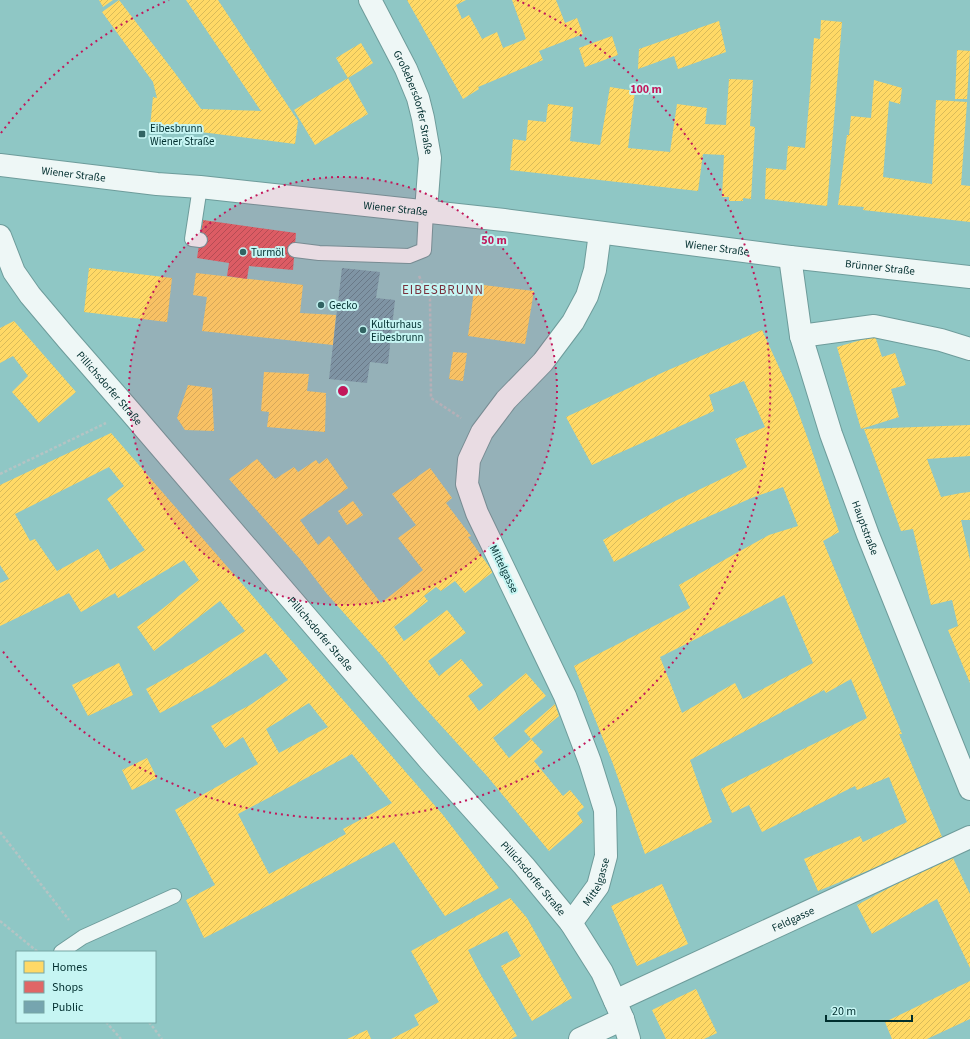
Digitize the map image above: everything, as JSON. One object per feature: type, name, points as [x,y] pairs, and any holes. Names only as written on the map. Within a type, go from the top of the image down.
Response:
[{"type":"street","name":"Großebersdorfer Straße","points":[[370,0],[406,69],[418,98],[430,158],[426,211]]},
{"type":"street","name":"Wiener Straße","points":[[0,165],[157,184],[200,187],[426,211],[790,257]]},
{"type":"street","name":"Mittelgasse","points":[[571,923],[598,886],[606,856],[605,810],[590,762],[565,696],[477,513],[467,484],[470,460],[482,432],[506,400],[543,362],[573,322],[587,296],[595,270],[600,233]]},
{"type":"street","name":"Pillichsdorfer Straße","points":[[0,236],[14,272],[30,295],[430,761],[524,866],[571,923],[602,972],[623,1020]]},
{"type":"street","name":"Brünner Straße","points":[[790,257],[970,277]]},
{"type":"street","name":"Hauptstraße","points":[[790,257],[801,336],[831,434],[868,535],[970,789]]},
{"type":"street","points":[[801,336],[874,326],[941,340],[970,349]]},
{"type":"street","name":"Feldgasse","points":[[580,1039],[623,1020],[970,836]]},
{"type":"lane","points":[[200,187],[192,239],[200,240]]},
{"type":"lane","points":[[295,250],[319,253],[409,256],[424,250],[426,240],[426,211]]},
{"type":"lane","points":[[62,951],[83,937],[174,896]]},
{"type":"path","points":[[409,256],[430,299],[431,398],[482,432]]},
{"type":"path","points":[[0,474],[129,410]]},
{"type":"path","points":[[0,832],[83,937]]},
{"type":"path","points":[[0,920],[37,951]]},
{"type":"path","points":[[107,1023],[121,1039]]},
{"type":"path","points":[[150,1023],[162,1039]]},
{"type":"building: Homes","points":[[99,0],[113,0],[103,7]]},
{"type":"building: Homes","points":[[119,0],[201,109],[261,111],[186,0],[218,0],[298,121],[295,144],[150,127],[153,97],[157,98],[153,82],[102,12]]},
{"type":"building: Homes","points":[[407,0],[466,0],[456,5],[462,19],[469,15],[482,39],[497,32],[503,48],[526,39],[512,0],[556,0],[565,23],[577,18],[583,34],[539,51],[543,60],[478,87],[479,89],[463,99]]},
{"type":"building: Homes","points":[[821,20],[842,22],[827,206],[765,199],[766,168],[786,170],[788,146],[805,148],[814,38],[820,39]]},
{"type":"building: Homes","points":[[719,21],[726,52],[678,69],[674,56],[638,69],[639,49]]},
{"type":"building: Homes","points":[[612,36],[618,55],[585,67],[579,48]]},
{"type":"building: Homes","points":[[361,43],[373,63],[348,78],[336,58]]},
{"type":"building: Homes","points":[[957,50],[970,51],[967,99],[955,99]]},
{"type":"building: Homes","points":[[348,78],[368,114],[315,145],[294,110]]},
{"type":"building: Homes","points":[[729,79],[753,80],[750,126],[755,127],[751,199],[743,198],[743,201],[729,201],[729,197],[722,197],[724,155],[703,154],[698,191],[510,170],[513,139],[526,141],[528,120],[546,122],[548,104],[573,107],[570,141],[600,145],[610,87],[635,91],[628,148],[670,152],[677,104],[707,108],[705,124],[726,125]]},
{"type":"building: Homes","points":[[874,80],[902,88],[900,104],[889,101],[883,177],[932,184],[936,100],[967,102],[961,185],[970,186],[970,222],[863,210],[864,207],[838,205],[847,135],[849,135],[851,116],[871,118]]},
{"type":"building: Homes","points":[[89,268],[172,278],[167,322],[84,312]]},
{"type":"building: Homes","points":[[196,273],[303,285],[300,313],[336,315],[333,345],[202,331],[207,297],[193,295]]},
{"type":"building: Homes","points":[[475,284],[534,291],[525,344],[468,336]]},
{"type":"building: Homes","points":[[14,321],[76,392],[39,423],[12,392],[28,376],[13,356],[0,363],[0,328]]},
{"type":"building: Homes","points":[[762,330],[793,398],[839,532],[823,541],[902,734],[899,734],[942,837],[872,869],[818,891],[804,859],[860,836],[863,842],[907,822],[889,777],[857,790],[855,786],[762,832],[749,805],[732,813],[721,789],[867,718],[851,679],[826,693],[824,690],[690,760],[712,822],[645,854],[613,764],[574,666],[690,608],[679,585],[769,535],[798,526],[783,487],[754,497],[684,527],[614,562],[603,540],[673,502],[747,467],[735,439],[765,427],[744,381],[709,395],[714,411],[592,465],[566,417],[666,371]],"holes":[[[784,595],[813,663],[743,699],[735,683],[682,713],[660,657]]]},
{"type":"building: Homes","points":[[875,336],[882,357],[895,353],[906,385],[891,389],[899,417],[861,429],[837,347]]},
{"type":"building: Homes","points":[[453,352],[467,353],[463,381],[449,379]]},
{"type":"building: Homes","points":[[264,372],[309,374],[307,391],[326,393],[325,432],[267,427],[269,412],[261,411]]},
{"type":"building: Homes","points":[[188,385],[212,388],[214,431],[185,430],[177,418]]},
{"type":"building: Homes","points":[[970,425],[970,456],[927,459],[941,497],[970,492],[970,520],[961,520],[970,560],[970,683],[948,630],[958,626],[952,600],[931,605],[913,529],[901,531],[864,429]]},
{"type":"building: Homes","points":[[111,433],[443,815],[499,888],[445,916],[394,842],[204,938],[186,900],[215,885],[175,810],[258,764],[243,737],[225,748],[211,726],[250,705],[288,680],[266,653],[212,686],[160,713],[146,689],[197,661],[245,631],[220,601],[154,651],[137,627],[199,580],[184,560],[118,598],[115,593],[81,612],[69,593],[0,626],[0,583],[9,579],[0,565],[0,485]],"holes":[[[109,467],[124,486],[107,499],[145,550],[110,570],[98,549],[57,571],[35,539],[30,541],[15,514]],[[309,703],[328,727],[279,753],[266,729]],[[352,754],[392,803],[343,829],[346,834],[269,874],[238,814]]]},
{"type":"building: Homes","points":[[327,458],[348,488],[300,520],[318,545],[329,536],[381,603],[423,570],[398,538],[416,525],[392,494],[430,468],[452,498],[446,503],[471,536],[468,537],[493,572],[465,593],[455,581],[441,591],[436,587],[424,596],[428,601],[394,627],[404,641],[447,610],[466,633],[428,661],[439,676],[461,659],[483,685],[468,696],[479,711],[526,673],[546,696],[493,738],[509,758],[531,739],[543,752],[534,761],[563,796],[570,790],[584,807],[577,813],[583,822],[549,851],[487,776],[414,696],[383,657],[327,594],[300,559],[229,479],[257,459],[275,479],[294,467],[298,472],[316,460],[319,464]]},
{"type":"building: Homes","points":[[353,501],[363,515],[347,525],[338,511]]},
{"type":"building: Homes","points":[[119,663],[133,695],[88,716],[72,685]]},
{"type":"building: Homes","points":[[555,704],[559,716],[531,739],[524,731]]},
{"type":"building: Homes","points":[[147,758],[157,778],[132,790],[122,770]]},
{"type":"building: Homes","points":[[953,858],[970,894],[970,968],[937,899],[872,934],[857,905],[906,879]]},
{"type":"building: Homes","points":[[662,884],[688,944],[637,966],[611,906]]},
{"type":"building: Homes","points":[[510,898],[527,918],[572,998],[532,1021],[501,966],[521,956],[507,931],[468,950],[482,977],[517,1036],[511,1039],[391,1039],[419,1025],[414,1015],[439,1002],[411,951]]},
{"type":"building: Homes","points":[[970,981],[970,1019],[927,1039],[892,1039],[885,1022]]},
{"type":"building: Homes","points":[[696,989],[717,1033],[704,1039],[666,1039],[652,1010]]},
{"type":"building: Homes","points":[[367,1030],[371,1039],[347,1039]]},
{"type":"building: Shops","points":[[203,220],[296,233],[293,270],[249,266],[247,279],[227,276],[229,263],[197,258]]},
{"type":"building: Public","name":"Kulturhaus Eibesbrunn","points":[[342,268],[380,272],[376,298],[395,300],[388,364],[370,362],[367,383],[329,379]]},
{"type":"place","name":"Eibesbrunn Wiener Straße","points":[[142,134]]},
{"type":"place","name":"Turmöl","points":[[243,252]]},
{"type":"place","name":"Gecko","points":[[321,305]]},
{"type":"place","name":"Kulturhaus Eibesbrunn","points":[[363,330]]},
{"type":"district","name":"EIBESBRUNN","points":[[443,290]]}]
